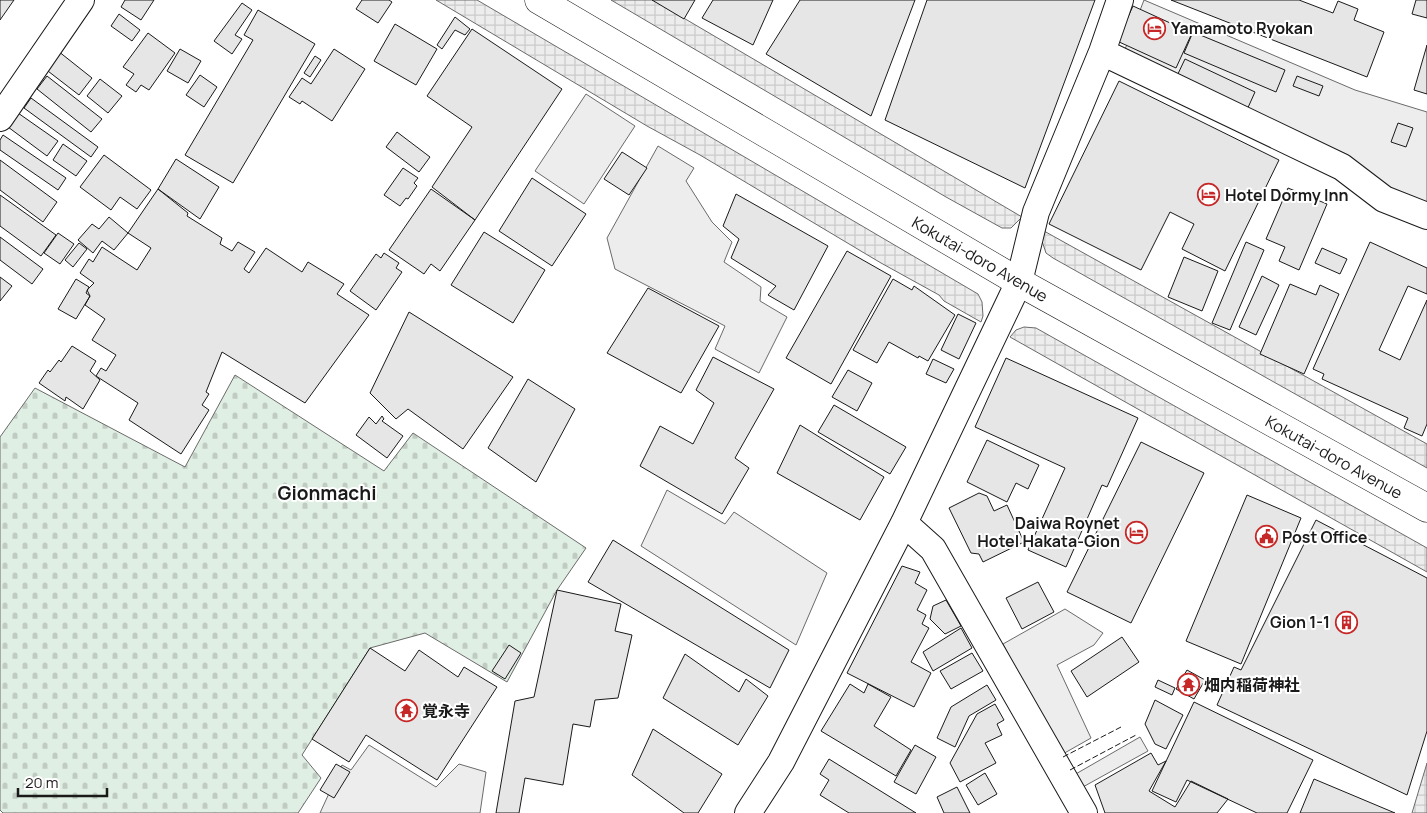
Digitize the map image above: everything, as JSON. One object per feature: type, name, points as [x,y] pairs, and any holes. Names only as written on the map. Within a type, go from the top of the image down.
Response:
[{"type":"highway","name":"Kokutai-doro Avenue","points":[[539,0],[1019,282],[1427,508]]},
{"type":"street","points":[[0,118],[81,0]]},
{"type":"street","points":[[748,813],[781,762],[904,523],[1019,282],[1036,212],[1102,52],[1120,0]]},
{"type":"street","points":[[1102,52],[1342,167],[1384,199],[1427,216]]},
{"type":"street","points":[[904,523],[933,549],[1084,813]]},
{"type":"green space","points":[[235,375],[384,471],[413,433],[586,548],[557,590],[507,682],[425,633],[370,648],[302,755],[321,778],[298,813],[3,813],[0,810],[0,437],[35,388],[185,467]]},
{"type":"shaded area","points":[[436,0],[477,0],[978,294],[982,302],[983,316],[981,322],[944,301],[939,295],[647,126]]},
{"type":"shaded area","points":[[611,0],[653,0],[1022,217],[1011,228],[1002,228]]},
{"type":"shaded area","points":[[1144,0],[1355,90],[1427,112],[1427,208],[1124,52]]},
{"type":"shaded area","points":[[586,94],[635,126],[584,204],[535,171]]},
{"type":"shaded area","points":[[658,146],[694,168],[686,181],[712,222],[732,242],[724,262],[761,287],[760,301],[787,317],[759,373],[715,349],[725,326],[615,269],[607,238]]},
{"type":"shaded area","points":[[1044,231],[1427,444],[1427,468],[1053,258],[1046,253],[1042,241]]},
{"type":"shaded area","points":[[1024,327],[1036,328],[1427,548],[1427,572],[1010,337],[1016,330]]},
{"type":"shaded area","points":[[667,490],[725,524],[734,512],[827,573],[796,645],[641,546]]},
{"type":"shaded area","points":[[1065,609],[1103,633],[1094,645],[1057,665],[1091,738],[1061,755],[1003,644]]},
{"type":"shaded area","points":[[1140,737],[1148,751],[1081,788],[1074,775]]},
{"type":"shaded area","points":[[369,745],[436,787],[459,764],[486,772],[480,813],[320,813],[342,765],[351,770]]},
{"type":"shaded area","points":[[1427,763],[1427,813],[1412,813]]},
{"type":"building","points":[[0,0],[14,0],[0,20]]},
{"type":"building","points":[[125,0],[154,0],[141,20],[121,7]]},
{"type":"building","points":[[362,0],[389,0],[392,2],[378,23],[356,9]]},
{"type":"building","points":[[652,0],[695,0],[684,19]]},
{"type":"building","points":[[713,0],[773,0],[753,45],[702,18]]},
{"type":"building","points":[[800,0],[915,0],[871,116],[766,54]]},
{"type":"building","points":[[927,0],[1095,0],[1025,188],[885,120]]},
{"type":"building","points":[[1171,0],[1299,0],[1333,13],[1338,1],[1358,9],[1354,20],[1384,32],[1367,77]]},
{"type":"building","points":[[1416,0],[1427,0],[1427,18],[1412,14]]},
{"type":"building","points":[[242,3],[252,10],[235,35],[242,39],[232,54],[214,41]]},
{"type":"building","points":[[1133,6],[1192,33],[1176,68],[1117,41]]},
{"type":"building","points":[[258,10],[315,44],[233,183],[185,155],[253,40],[244,35]]},
{"type":"building","points":[[119,14],[140,30],[132,41],[111,26]]},
{"type":"building","points":[[455,17],[470,29],[465,35],[455,30],[442,49],[437,45]]},
{"type":"building","points":[[395,24],[437,49],[416,85],[374,61]]},
{"type":"building","points":[[472,29],[562,89],[475,220],[432,187],[472,127],[427,96]]},
{"type":"building","points":[[1193,32],[1285,70],[1276,92],[1184,53]]},
{"type":"building","points":[[148,33],[175,53],[149,90],[141,85],[136,92],[126,85],[134,74],[123,67]]},
{"type":"building","points":[[1427,45],[1427,94],[1414,90]]},
{"type":"building","points":[[180,49],[201,61],[188,83],[167,71]]},
{"type":"building","points":[[334,49],[365,69],[332,121],[302,101],[300,104],[289,97],[302,78],[311,84]]},
{"type":"building","points":[[58,51],[92,78],[79,95],[44,68]]},
{"type":"building","points":[[315,56],[321,60],[310,77],[304,73]]},
{"type":"building","points":[[1185,59],[1255,92],[1246,112],[1176,78]]},
{"type":"building","points":[[200,75],[217,87],[204,107],[186,95]]},
{"type":"building","points":[[47,76],[102,119],[91,132],[37,89]]},
{"type":"building","points":[[1297,76],[1323,86],[1319,96],[1293,86]]},
{"type":"building","points":[[100,79],[122,96],[108,113],[87,96]]},
{"type":"building","points":[[1119,81],[1279,160],[1225,271],[1182,249],[1194,224],[1170,212],[1141,270],[1049,224]]},
{"type":"building","points":[[31,98],[98,147],[91,157],[24,108]]},
{"type":"building","points":[[18,113],[58,141],[47,156],[8,127]]},
{"type":"building","points":[[1398,123],[1413,128],[1406,147],[1391,142]]},
{"type":"building","points":[[397,132],[430,157],[419,172],[386,147]]},
{"type":"building","points":[[3,135],[66,178],[58,190],[0,150],[0,140]]},
{"type":"building","points":[[63,144],[87,161],[76,176],[53,160]]},
{"type":"building","points":[[622,152],[647,168],[629,195],[604,179]]},
{"type":"building","points":[[104,155],[151,190],[137,209],[120,197],[111,210],[80,187]]},
{"type":"building","points":[[176,159],[219,187],[200,219],[158,189]]},
{"type":"building","points":[[0,160],[57,202],[43,222],[0,190]]},
{"type":"building","points":[[403,168],[418,178],[414,183],[417,186],[408,199],[406,198],[400,206],[384,195]]},
{"type":"building","points":[[532,178],[586,214],[552,266],[499,231]]},
{"type":"building","points":[[1288,188],[1327,204],[1299,270],[1279,261],[1285,247],[1266,239]]},
{"type":"building","points":[[158,189],[188,213],[187,216],[222,238],[220,244],[232,251],[238,242],[255,252],[244,269],[249,273],[266,248],[302,272],[308,262],[344,284],[337,294],[369,315],[305,403],[222,352],[206,392],[209,394],[202,405],[209,410],[181,454],[129,420],[138,403],[96,376],[101,368],[106,371],[116,355],[92,340],[105,319],[85,305],[90,296],[87,290],[94,283],[80,273],[89,259],[93,262],[102,247],[137,270],[151,248],[128,233]]},
{"type":"building","points":[[431,189],[475,220],[440,271],[431,264],[424,274],[389,250]]},
{"type":"building","points":[[736,194],[828,246],[794,310],[768,295],[776,286],[731,258],[739,239],[723,226]]},
{"type":"building","points":[[0,195],[56,235],[41,256],[0,226]]},
{"type":"building","points":[[109,217],[128,233],[114,250],[102,241],[93,253],[78,240],[92,224],[99,229]]},
{"type":"building","points":[[484,232],[545,270],[513,323],[451,285]]},
{"type":"building","points":[[58,233],[74,244],[60,264],[44,253]]},
{"type":"building","points":[[0,237],[43,269],[32,284],[0,260]]},
{"type":"building","points":[[1246,242],[1264,250],[1230,330],[1212,323]]},
{"type":"building","points":[[1370,242],[1427,268],[1427,294],[1408,286],[1379,350],[1400,360],[1427,300],[1427,424],[1422,436],[1404,428],[1408,418],[1322,379],[1324,374],[1313,369]]},
{"type":"building","points":[[79,243],[87,249],[73,267],[65,260]]},
{"type":"building","points":[[1322,248],[1347,259],[1340,274],[1315,263]]},
{"type":"building","points":[[847,251],[891,276],[831,384],[786,358]]},
{"type":"building","points":[[384,253],[399,263],[396,268],[402,272],[376,310],[350,291],[376,254],[381,258]]},
{"type":"building","points":[[1184,257],[1218,271],[1202,311],[1168,297]]},
{"type":"building","points":[[1262,276],[1279,285],[1256,335],[1239,327]]},
{"type":"building","points":[[0,277],[12,286],[0,301]]},
{"type":"building","points":[[76,279],[89,287],[86,293],[90,296],[76,319],[58,309]]},
{"type":"building","points":[[893,279],[912,290],[914,286],[955,315],[928,361],[919,356],[918,358],[889,342],[877,363],[853,350]]},
{"type":"building","points":[[1290,284],[1316,295],[1320,285],[1339,294],[1304,374],[1260,354]]},
{"type":"building","points":[[648,288],[719,326],[681,393],[607,353]]},
{"type":"building","points":[[409,312],[513,377],[463,449],[408,409],[396,419],[370,393]]},
{"type":"building","points":[[958,314],[976,323],[959,359],[941,350]]},
{"type":"building","points":[[72,346],[96,361],[90,371],[100,380],[83,409],[66,397],[65,401],[39,383],[48,370],[50,372],[59,360],[61,362]]},
{"type":"building","points":[[713,357],[774,389],[735,458],[749,468],[722,514],[640,466],[660,426],[693,444],[714,403],[696,390]]},
{"type":"building","points":[[1006,358],[1138,418],[1107,487],[1102,485],[1066,567],[1028,550],[1065,468],[975,427]]},
{"type":"building","points":[[933,359],[954,369],[946,383],[926,374]]},
{"type":"building","points":[[848,370],[872,383],[857,411],[832,397]]},
{"type":"building","points":[[528,379],[575,409],[536,482],[488,448]]},
{"type":"building","points":[[834,405],[906,447],[890,474],[818,432]]},
{"type":"building","points":[[382,416],[384,419],[382,421],[403,436],[387,458],[356,435],[369,417],[376,424]]},
{"type":"building","points":[[800,425],[884,477],[860,520],[777,473]]},
{"type":"building","points":[[987,440],[1039,465],[1028,489],[1016,483],[1007,502],[967,482]]},
{"type":"building","name":"Daiwa Roynet Hotel Hakata-Gion","points":[[1141,442],[1204,473],[1131,623],[1067,592]]},
{"type":"building","points":[[979,493],[987,496],[994,511],[1007,505],[1024,542],[983,562],[979,554],[971,553],[949,508]]},
{"type":"building","points":[[1247,495],[1301,518],[1241,664],[1186,641]]},
{"type":"building","name":"Gion 1-1","points":[[1316,520],[1427,578],[1427,731],[1407,795],[1217,705],[1234,667],[1241,670]]},
{"type":"building","points":[[613,540],[789,650],[770,688],[588,582]]},
{"type":"building","points":[[902,566],[920,572],[915,583],[927,590],[917,610],[926,615],[922,624],[929,628],[911,662],[931,673],[914,707],[847,673]]},
{"type":"building","points":[[1038,582],[1054,612],[1022,629],[1006,598]]},
{"type":"building","points":[[557,590],[621,604],[615,631],[632,635],[618,698],[595,700],[590,727],[573,724],[563,785],[525,778],[519,813],[496,813],[515,701],[534,697]]},
{"type":"building","points":[[946,600],[961,626],[945,634],[930,619],[933,606]]},
{"type":"building","points":[[961,628],[972,648],[933,671],[923,652]]},
{"type":"building","points":[[1122,637],[1139,662],[1087,697],[1071,671]]},
{"type":"building","points":[[509,645],[521,653],[505,679],[492,671]]},
{"type":"building","name":"覚永寺","points":[[370,648],[405,671],[419,650],[458,677],[464,667],[497,687],[437,780],[366,735],[349,762],[312,739]]},
{"type":"building","points":[[972,653],[983,671],[951,689],[940,671]]},
{"type":"building","points":[[685,654],[739,692],[746,679],[768,696],[738,745],[663,698]]},
{"type":"building","points":[[1187,670],[1205,680],[1194,699],[1176,689]]},
{"type":"building","points":[[1158,680],[1175,688],[1172,695],[1155,687]]},
{"type":"building","points":[[850,684],[864,693],[868,684],[891,697],[874,726],[911,750],[896,776],[821,731]]},
{"type":"building","points":[[987,685],[996,700],[969,716],[955,747],[937,738],[951,707]]},
{"type":"building","points":[[1155,700],[1183,715],[1166,749],[1155,744],[1145,724]]},
{"type":"building","points":[[1194,702],[1313,760],[1287,813],[1257,813],[1187,780],[1176,802],[1152,791]]},
{"type":"building","points":[[995,704],[1004,720],[997,724],[1002,735],[985,743],[996,763],[960,782],[950,763],[977,714]]},
{"type":"building","points":[[653,729],[722,774],[698,813],[684,813],[632,775]]},
{"type":"building","points":[[915,745],[936,757],[916,794],[894,782]]},
{"type":"building","points":[[1151,753],[1158,765],[1166,761],[1149,791],[1175,807],[1191,781],[1228,799],[1217,813],[1105,813],[1095,785]]},
{"type":"building","points":[[829,759],[916,813],[849,813],[820,795],[829,780],[820,774]]},
{"type":"building","points":[[336,764],[350,772],[334,798],[320,790]]},
{"type":"building","points":[[985,773],[997,794],[978,805],[966,785]]},
{"type":"building","points":[[1314,779],[1395,813],[1300,813]]},
{"type":"building","points":[[957,787],[970,813],[944,813],[937,797]]},
{"type":"fence","points":[[1063,757],[1121,727]]},
{"type":"fence","points":[[1070,770],[1136,735]]},
{"type":"place","name":"Yamamoto Ryokan","points":[[1155,28]]},
{"type":"place","name":"Hotel Dormy Inn","points":[[1209,195]]},
{"type":"place","name":"Daiwa Roynet Hotel Hakata-Gion","points":[[1136,532]]},
{"type":"place","name":"Post Office","points":[[1266,537]]},
{"type":"place","name":"Gion 1-1","points":[[1346,622]]},
{"type":"place","name":"畑内稲荷神社","points":[[1188,685]]},
{"type":"place","name":"覚永寺","points":[[406,711]]},
{"type":"district","name":"Gionmachi","points":[[327,493]]}]
